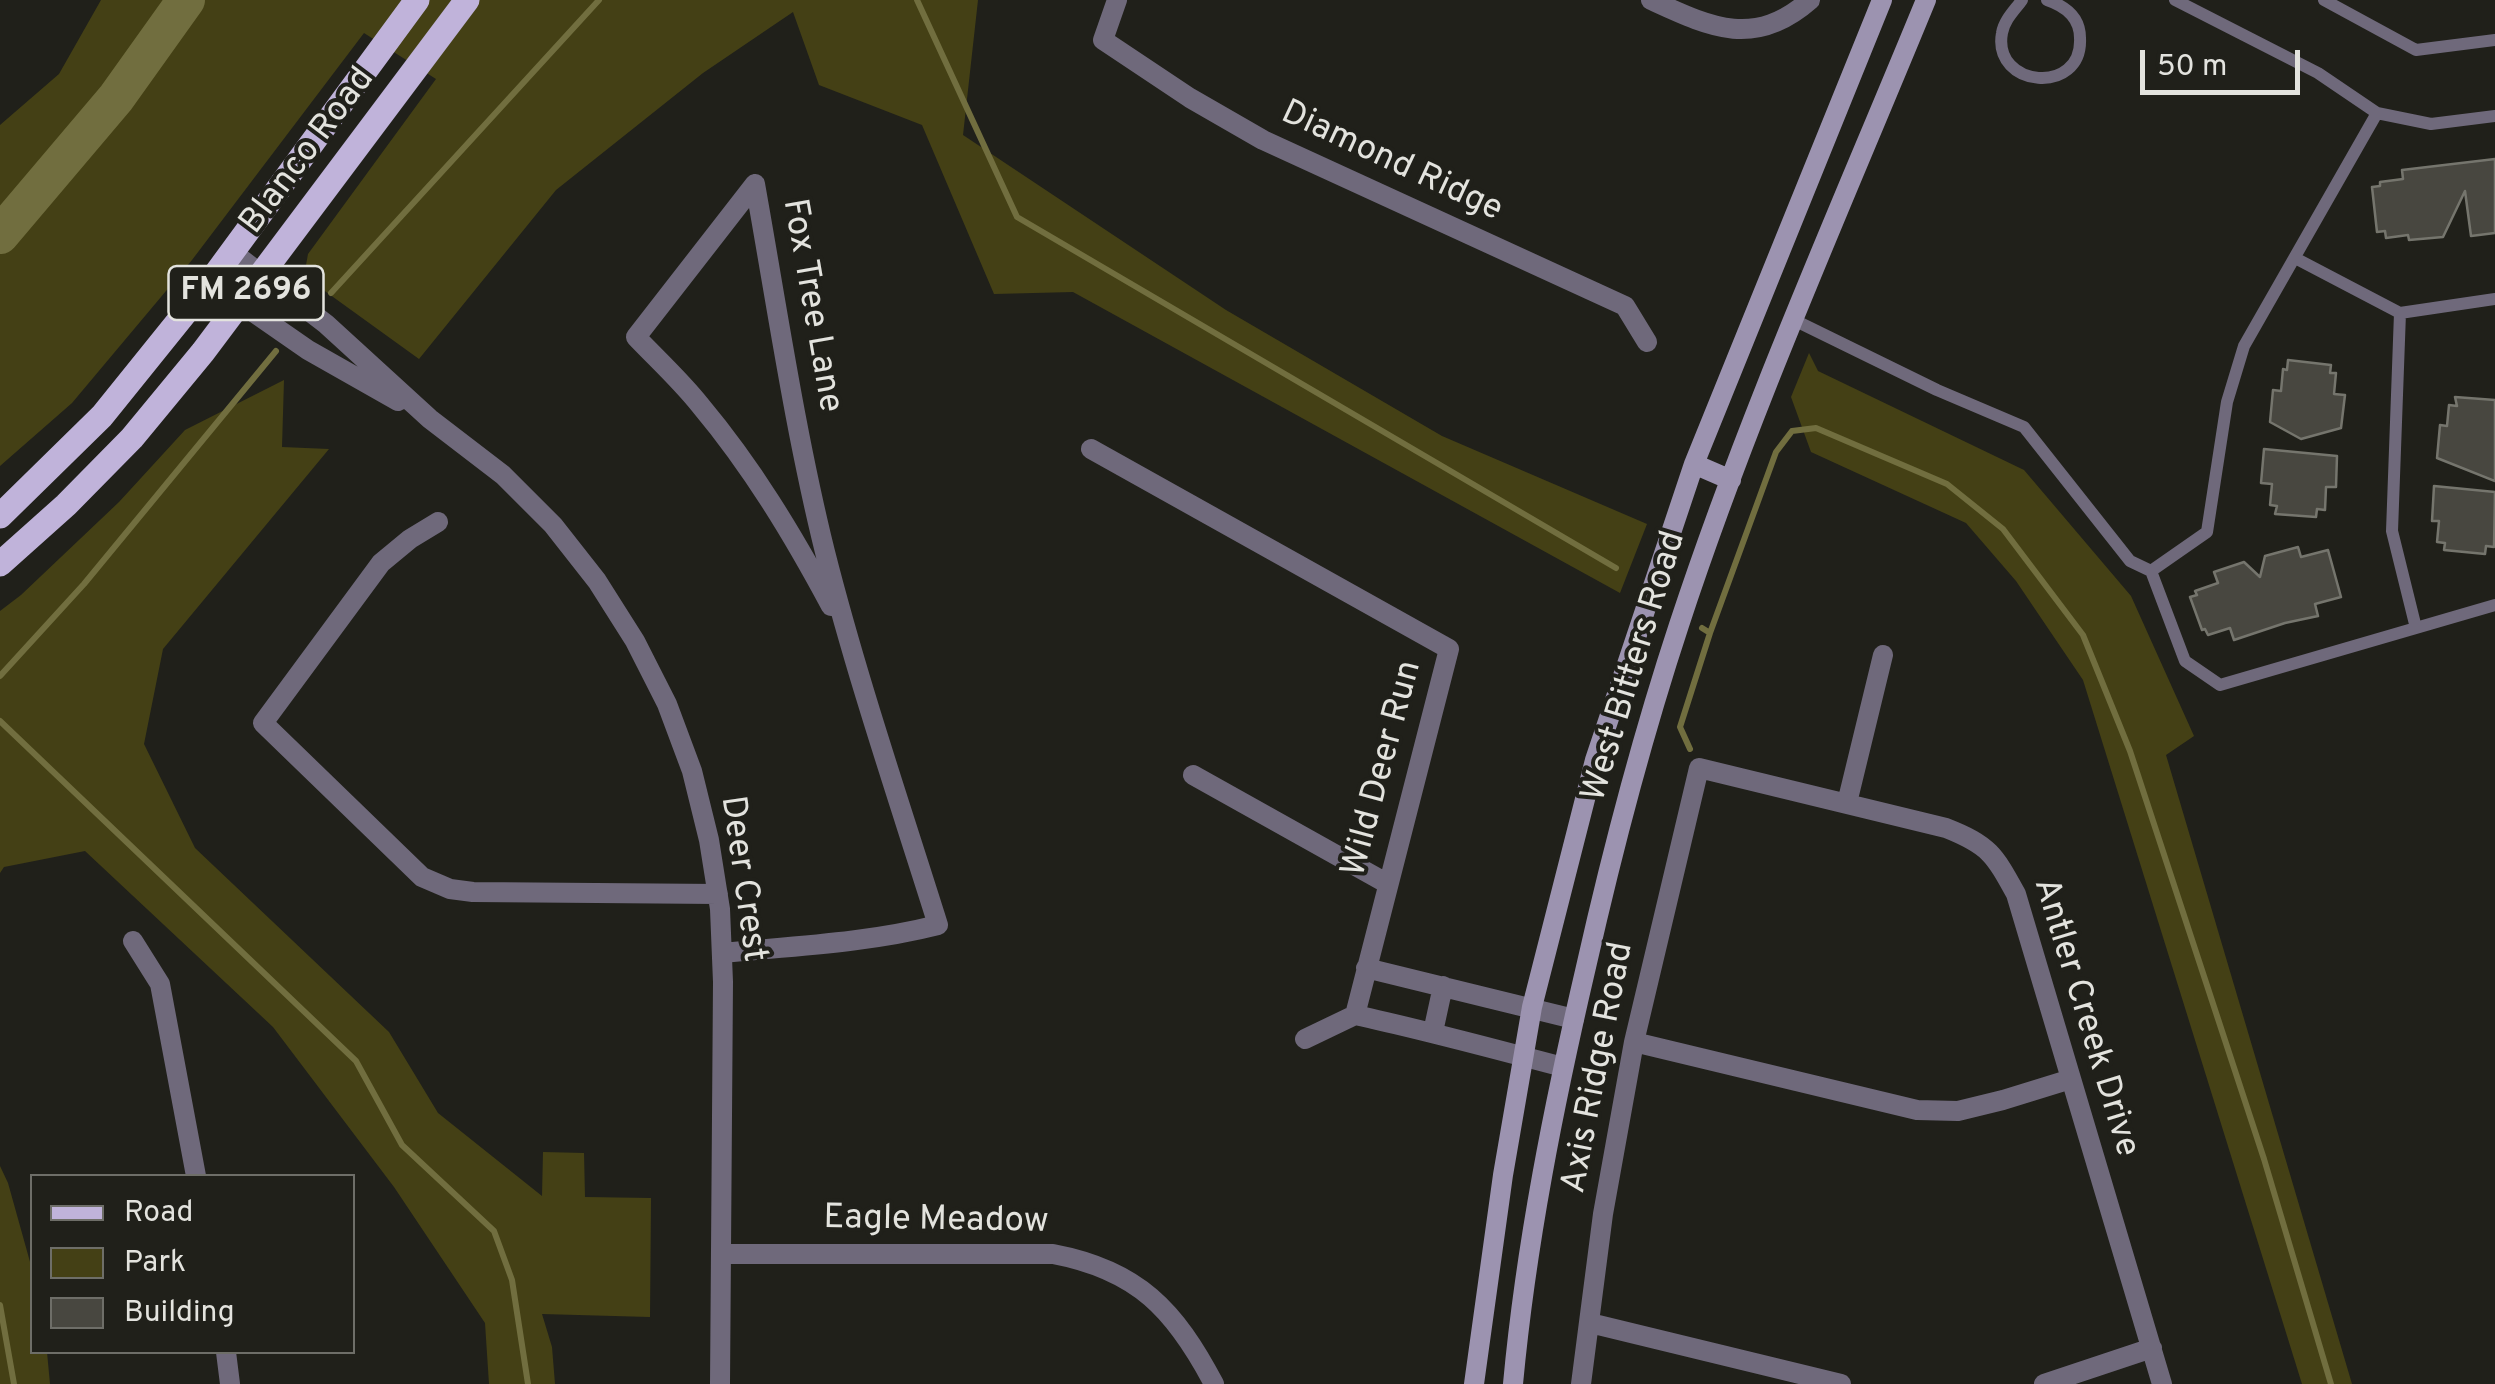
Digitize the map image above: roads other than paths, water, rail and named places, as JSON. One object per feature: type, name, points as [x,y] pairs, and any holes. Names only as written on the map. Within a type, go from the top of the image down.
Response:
[{"type":"main road","name":"Blanco Road","points":[[0,516],[102,416],[210,282],[417,0]]},
{"type":"main road","name":"Blanco Road","points":[[0,564],[132,438],[203,352],[467,0]]},
{"type":"main road","name":"West Bitters Road","points":[[1474,1384],[1503,1175],[1532,1008],[1594,760],[1694,464],[1882,0]]},
{"type":"main road","name":"West Bitters Road","points":[[1513,1384],[1563,1067],[1638,759],[1679,625],[1731,480],[1926,0]]},
{"type":"main road","points":[[1694,464],[1731,480]]},
{"type":"street","name":"Diamond Ridge","points":[[1116,0],[1103,40],[1190,98],[1264,140],[1624,306],[1647,342]]},
{"type":"street","points":[[1651,0],[1700,22],[1735,31],[1774,24],[1810,0]]},
{"type":"street","name":"Fox Tree Lane","points":[[722,952],[896,936],[938,925],[825,551],[755,184],[636,337],[699,403],[754,475],[802,553],[852,650]]},
{"type":"street","name":"Deer Crest","points":[[232,252],[326,324],[430,420],[503,475],[553,525],[597,581],[635,641],[667,704],[692,771],[710,840],[718,894],[722,952],[720,1384]]},
{"type":"street","name":"Deer Crest","points":[[210,282],[308,350],[430,420]]},
{"type":"street","name":"Wild Deer Run","points":[[1091,449],[1448,650],[1356,1015]]},
{"type":"street","points":[[438,522],[381,563],[262,723],[422,877],[450,889],[718,894]]},
{"type":"street","points":[[1847,804],[1884,654]]},
{"type":"street","name":"Antler Creek Drive","points":[[1699,768],[1946,828],[1974,839],[1997,858],[2016,894],[2162,1384]]},
{"type":"street","name":"Axis Ridge Road","points":[[1581,1384],[1603,1214],[1634,1042],[1699,768]]},
{"type":"street","points":[[1193,774],[1388,884]]},
{"type":"street","points":[[133,941],[160,984],[196,1174]]},
{"type":"street","points":[[1366,968],[1574,1019]]},
{"type":"street","points":[[1432,1032],[1442,986]]},
{"type":"street","points":[[1305,1039],[1356,1015],[1563,1067]]},
{"type":"street","points":[[1634,1042],[1917,1110],[1958,1111],[2071,1078]]},
{"type":"street","name":"Eagle Meadow","points":[[720,1254],[1053,1254],[1073,1258],[1120,1276],[1161,1305],[1190,1342],[1214,1384]]},
{"type":"street","points":[[1590,1323],[1841,1384]]},
{"type":"street","points":[[2044,1384],[2152,1348]]},
{"type":"street","points":[[226,1354],[230,1384]]},
{"type":"lane","points":[[2022,0],[2007,20],[2002,46],[2014,69],[2039,79],[2063,73],[2072,64],[2081,41],[2074,17],[2047,0]]},
{"type":"lane","points":[[2175,0],[2192,4],[2318,73],[2377,113],[2431,124],[2495,116]]},
{"type":"lane","points":[[2324,0],[2416,50],[2495,40]]},
{"type":"lane","points":[[2150,570],[2207,532],[2227,402],[2244,346],[2377,113]]},
{"type":"lane","points":[[2295,258],[2400,313],[2495,299]]},
{"type":"lane","points":[[2400,313],[2392,531],[2416,628]]},
{"type":"lane","points":[[1794,320],[2024,428],[2130,561],[2150,570],[2184,661],[2220,685],[2495,605]]},
{"type":"waterway","points":[[0,235],[116,98],[186,0]]},
{"type":"waterway","points":[[331,293],[599,0]]},
{"type":"waterway","points":[[917,0],[1017,217],[1616,568]]},
{"type":"waterway","points":[[0,676],[84,584],[276,351]]},
{"type":"waterway","points":[[1702,628],[1710,633],[1776,452],[1792,431],[1816,428],[1947,484],[2003,529],[2083,635],[2130,751],[2264,1159],[2331,1384]]},
{"type":"waterway","points":[[1690,749],[1680,727],[1710,633]]},
{"type":"waterway","points":[[0,721],[356,1061],[402,1145],[494,1231],[512,1280],[528,1384]]},
{"type":"waterway","points":[[0,1305],[14,1384]]}]
